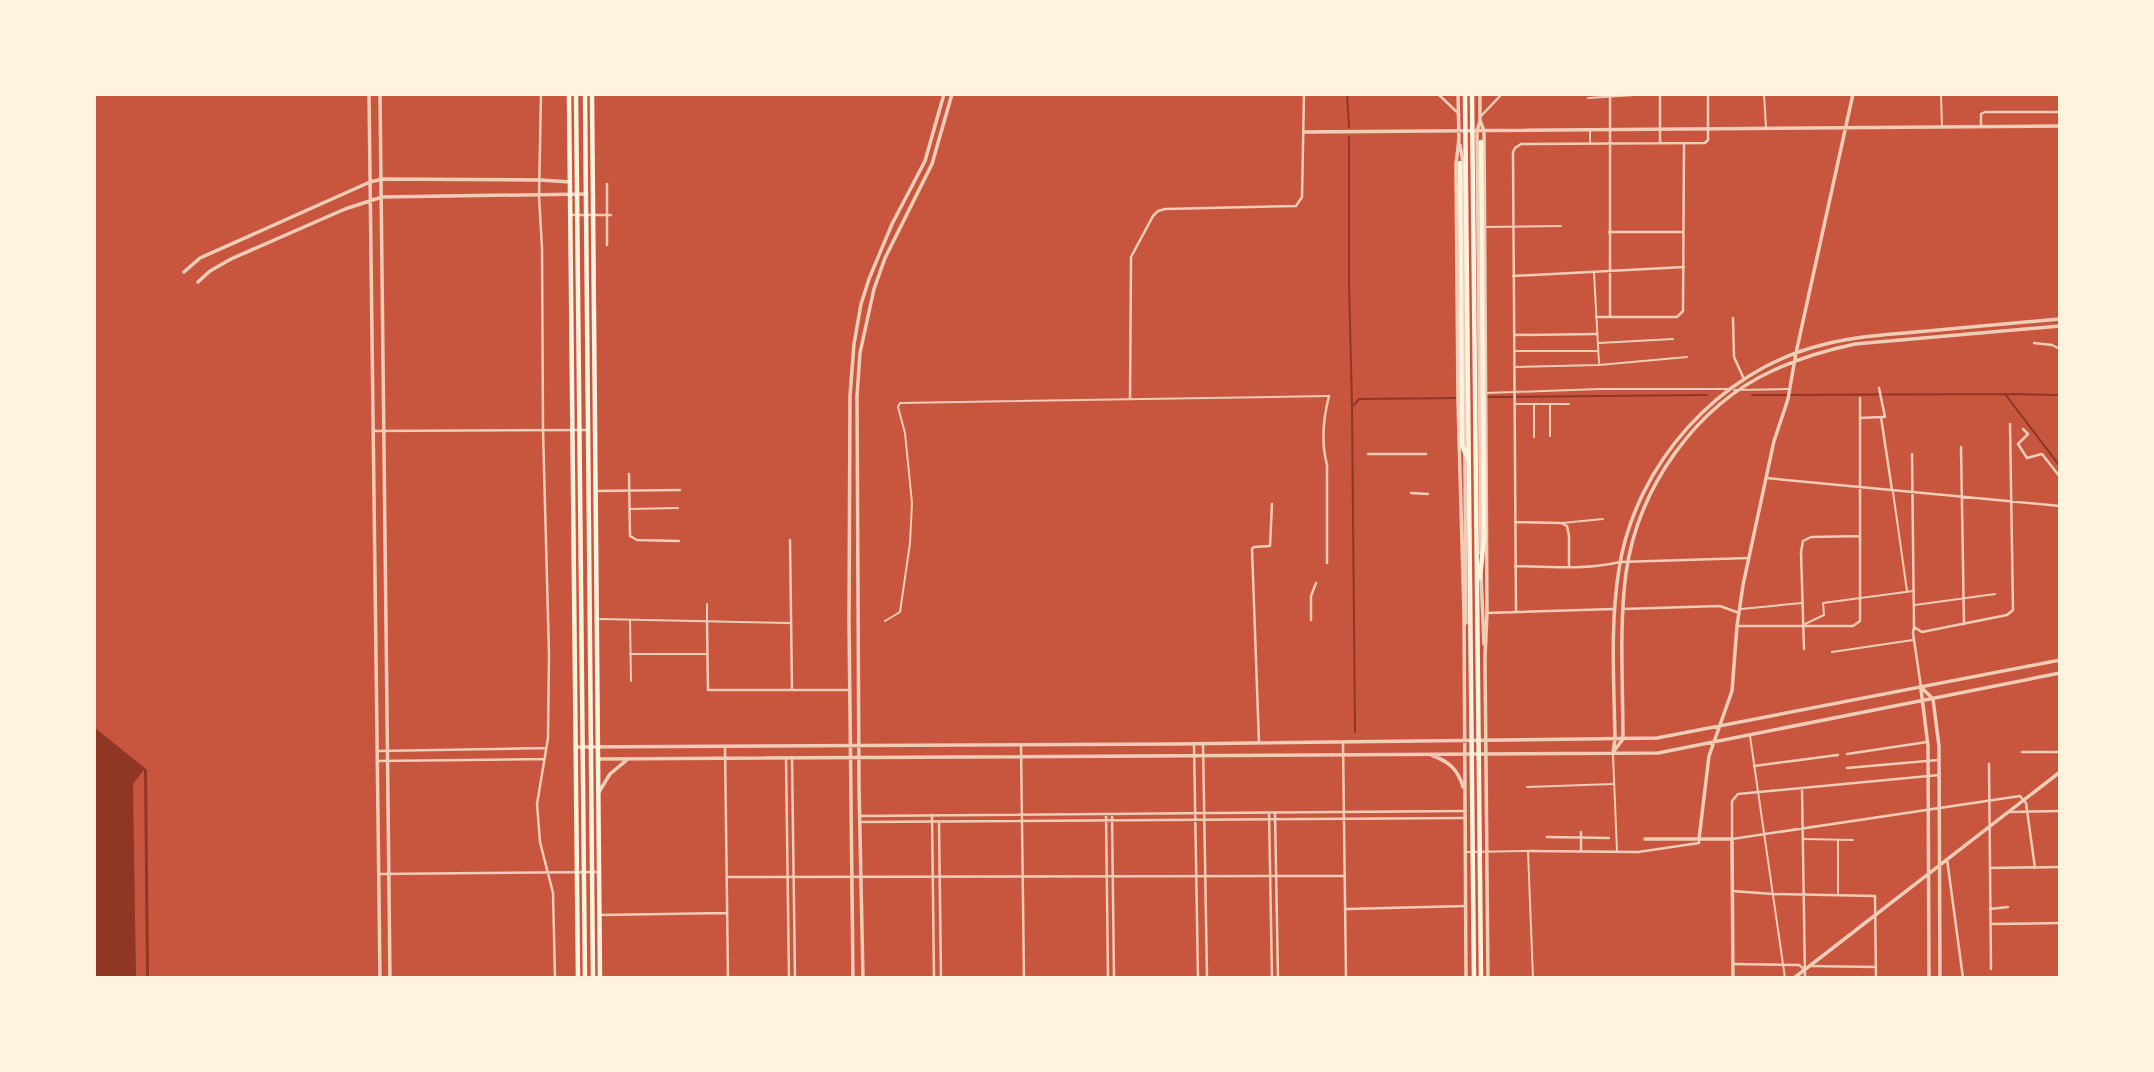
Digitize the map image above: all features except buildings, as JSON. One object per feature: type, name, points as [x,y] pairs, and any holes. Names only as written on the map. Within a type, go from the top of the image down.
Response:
[{"type":"main road","points":[[569,94],[578,978]]},
{"type":"main road","points":[[576,94],[585,978]]},
{"type":"main road","points":[[585,94],[593,978]]},
{"type":"main road","points":[[592,94],[600,978]]},
{"type":"main road","points":[[1465,94],[1474,978]]},
{"type":"main road","points":[[1472,94],[1481,978]]},
{"type":"main road","points":[[1477,600],[1484,537],[1480,142]]},
{"type":"main road","points":[[1460,163],[1462,445],[1469,461]]},
{"type":"street","points":[[369,94],[380,978]]},
{"type":"street","points":[[380,94],[390,978]]},
{"type":"street","points":[[541,94],[543,430],[550,654],[548,738],[537,804],[540,842],[549,872],[554,911],[555,978]]},
{"type":"street","points":[[853,978],[850,396],[854,344],[869,278],[892,224],[925,161],[944,94]]},
{"type":"street","points":[[863,978],[857,396],[860,353],[874,289],[885,258],[932,164],[952,94]]},
{"type":"street","points":[[1130,399],[1131,257],[1153,216],[1165,209],[1296,206],[1302,197],[1304,94]]},
{"type":"street","points":[[1438,94],[1459,114]]},
{"type":"street","points":[[1458,94],[1460,163]]},
{"type":"street","points":[[1480,94],[1479,402],[1488,978]]},
{"type":"street","points":[[1481,118],[1502,94]]},
{"type":"street","points":[[1660,94],[1660,143]]},
{"type":"street","points":[[1516,612],[1513,152],[1521,144],[1707,142],[1708,94]]},
{"type":"street","points":[[1528,851],[1645,851],[1699,843],[1709,756],[1733,688],[1737,626],[1749,558],[1774,441],[1788,399],[1853,94]]},
{"type":"street","points":[[1610,95],[1610,317]]},
{"type":"street","points":[[1981,127],[1982,114],[1985,112],[2060,111]]},
{"type":"street","points":[[1304,132],[2060,125]]},
{"type":"street","points":[[1480,142],[1481,131]]},
{"type":"street","points":[[1481,131],[1485,227],[1488,613],[1485,657]]},
{"type":"street","points":[[1459,139],[1463,163],[1467,612],[1464,657]]},
{"type":"street","points":[[1459,139],[1456,164],[1466,978]]},
{"type":"street","points":[[1596,317],[1680,316],[1683,311],[1684,143]]},
{"type":"street","points":[[925,161],[932,164]]},
{"type":"street","points":[[184,272],[200,258],[370,182],[383,179],[593,182]]},
{"type":"street","points":[[607,184],[607,245]]},
{"type":"street","points":[[198,282],[210,271],[231,259],[382,197],[593,195]]},
{"type":"street","points":[[571,215],[609,215]]},
{"type":"street","points":[[1609,232],[1684,232]]},
{"type":"street","points":[[1513,276],[1684,267]]},
{"type":"street","points":[[1733,318],[1734,358],[1744,379]]},
{"type":"street","points":[[1613,753],[1615,609],[1620,562],[1640,502],[1658,466],[1690,425],[1744,379],[1796,353],[1820,345],[1856,338],[2060,319]]},
{"type":"street","points":[[1613,753],[1623,739],[1623,608],[1633,537],[1648,498],[1663,470],[1694,430],[1720,406],[1772,370],[1824,351],[1855,344],[2060,326]]},
{"type":"street","points":[[1514,335],[1597,334]]},
{"type":"street","points":[[2034,343],[2060,349]]},
{"type":"street","points":[[1860,418],[1885,417],[1879,388]]},
{"type":"street","points":[[850,396],[857,396]]},
{"type":"street","points":[[1327,563],[1324,415],[1329,396]]},
{"type":"street","points":[[1737,626],[1856,625],[1861,618],[1860,398]]},
{"type":"street","points":[[1881,417],[1892,490]]},
{"type":"street","points":[[1914,626],[1922,632],[2007,615],[2012,610],[2010,424]]},
{"type":"street","points":[[2023,429],[2028,434],[2018,444],[2027,458],[2042,454],[2059,475]]},
{"type":"street","points":[[373,431],[594,430]]},
{"type":"street","points":[[1961,447],[1964,624]]},
{"type":"street","points":[[1368,454],[1426,454]]},
{"type":"street","points":[[1912,454],[1914,640],[1928,761],[1929,978]]},
{"type":"street","points":[[629,474],[629,534],[633,539],[679,541]]},
{"type":"street","points":[[1766,478],[2060,506]]},
{"type":"street","points":[[595,491],[680,490]]},
{"type":"street","points":[[1411,494],[1428,494]]},
{"type":"street","points":[[1259,743],[1252,550],[1254,547],[1270,546],[1272,504]]},
{"type":"street","points":[[1515,522],[1561,523],[1567,526],[1569,567]]},
{"type":"street","points":[[1804,649],[1801,552],[1804,539],[1860,536]]},
{"type":"street","points":[[790,540],[792,690]]},
{"type":"street","points":[[1516,566],[1569,567],[1629,561],[1749,558]]},
{"type":"street","points":[[1311,620],[1311,596],[1316,583]]},
{"type":"street","points":[[1623,608],[1720,606],[1739,611]]},
{"type":"street","points":[[1488,613],[1615,609]]},
{"type":"street","points":[[707,622],[708,690],[850,690]]},
{"type":"street","points":[[575,753],[725,746],[1657,738],[2060,660]]},
{"type":"street","points":[[575,753],[598,752],[628,758],[1658,753],[2060,673]]},
{"type":"street","points":[[1921,687],[1933,699],[1938,761],[1940,978]]},
{"type":"street","points":[[1343,742],[1346,978]]},
{"type":"street","points":[[1847,754],[1927,742]]},
{"type":"street","points":[[1203,743],[1207,978]]},
{"type":"street","points":[[1194,744],[1198,978]]},
{"type":"street","points":[[1021,745],[1024,978]]},
{"type":"street","points":[[725,746],[728,978]]},
{"type":"street","points":[[377,751],[546,748]]},
{"type":"street","points":[[2022,752],[2060,752]]},
{"type":"street","points":[[1425,753],[1441,758],[1453,766],[1465,791]]},
{"type":"street","points":[[1754,766],[1838,755]]},
{"type":"street","points":[[792,757],[795,978]]},
{"type":"street","points":[[598,793],[610,773],[628,758]]},
{"type":"street","points":[[786,758],[789,978]]},
{"type":"street","points":[[377,761],[544,759]]},
{"type":"street","points":[[1847,768],[1938,761]]},
{"type":"street","points":[[1989,764],[1991,969]]},
{"type":"street","points":[[1794,978],[2060,772]]},
{"type":"street","points":[[1733,978],[1732,799],[1738,794],[1938,775]]},
{"type":"street","points":[[1802,788],[1807,968],[1804,978]]},
{"type":"street","points":[[1646,839],[1732,839],[2020,796],[2026,803],[2035,868]]},
{"type":"street","points":[[860,816],[1465,811]]},
{"type":"street","points":[[2007,812],[2060,811]]},
{"type":"street","points":[[1269,813],[1272,978]]},
{"type":"street","points":[[1275,813],[1278,978]]},
{"type":"street","points":[[1106,814],[1108,978]]},
{"type":"street","points":[[1112,814],[1114,978]]},
{"type":"street","points":[[932,815],[934,978]]},
{"type":"street","points":[[938,815],[941,978]]},
{"type":"street","points":[[860,822],[1465,818]]},
{"type":"street","points":[[1581,832],[1581,852]]},
{"type":"street","points":[[1547,837],[1609,838]]},
{"type":"street","points":[[1947,859],[1963,978]]},
{"type":"street","points":[[1990,868],[2060,867]]},
{"type":"street","points":[[379,874],[599,872]]},
{"type":"street","points":[[727,877],[1345,876]]},
{"type":"street","points":[[1732,891],[1875,896],[1876,978]]},
{"type":"street","points":[[1345,909],[1466,906]]},
{"type":"street","points":[[1990,909],[2008,907]]},
{"type":"street","points":[[600,915],[727,913]]},
{"type":"street","points":[[1991,924],[2060,923]]},
{"type":"street","points":[[1733,964],[1799,965],[1807,968],[1876,967]]},
{"type":"lane","points":[[1588,98],[1651,94]]},
{"type":"lane","points":[[1764,94],[1766,128]]},
{"type":"lane","points":[[1941,94],[1942,128]]},
{"type":"lane","points":[[1590,130],[1590,143]]},
{"type":"lane","points":[[1485,227],[1561,226]]},
{"type":"lane","points":[[1594,273],[1599,365]]},
{"type":"lane","points":[[1598,343],[1673,339]]},
{"type":"lane","points":[[1515,351],[1598,351]]},
{"type":"lane","points":[[1515,367],[1599,365],[1687,357]]},
{"type":"lane","points":[[1486,393],[1599,389],[1789,389]]},
{"type":"lane","points":[[885,621],[900,612],[910,543],[911,493],[905,433],[898,407],[900,403],[1329,396]]},
{"type":"lane","points":[[1515,403],[1569,404]]},
{"type":"lane","points":[[1534,404],[1534,437]]},
{"type":"lane","points":[[1550,404],[1550,436]]},
{"type":"lane","points":[[1892,490],[1907,592]]},
{"type":"lane","points":[[629,509],[678,508]]},
{"type":"lane","points":[[1561,523],[1603,519]]},
{"type":"lane","points":[[1803,626],[1808,621],[1824,615],[1823,603],[1914,591]]},
{"type":"lane","points":[[1914,605],[1995,594]]},
{"type":"lane","points":[[1739,611],[1803,603]]},
{"type":"lane","points":[[707,604],[707,622]]},
{"type":"lane","points":[[574,618],[792,623]]},
{"type":"lane","points":[[630,620],[631,681]]},
{"type":"lane","points":[[1832,652],[1914,640]]},
{"type":"lane","points":[[630,654],[708,654]]},
{"type":"lane","points":[[1749,735],[1784,978]]},
{"type":"lane","points":[[1613,753],[1617,852]]},
{"type":"lane","points":[[1527,787],[1614,784]]},
{"type":"lane","points":[[1803,839],[1853,840]]},
{"type":"lane","points":[[1838,839],[1838,895]]},
{"type":"lane","points":[[1465,852],[1528,851],[1534,978]]},
{"type":"shaded area","points":[[94,727],[147,770],[149,977],[95,977]]},
{"type":"pier","points":[[144,770],[146,977],[136,978],[133,784]]},
{"type":"waterway","points":[[1347,94],[1349,127]]},
{"type":"waterway","points":[[1349,137],[1352,405]]},
{"type":"waterway","points":[[2005,394],[2060,395]]},
{"type":"waterway","points":[[1752,395],[2005,394],[2059,465]]},
{"type":"waterway","points":[[1488,397],[1707,395]]},
{"type":"waterway","points":[[1355,732],[1352,407],[1359,399],[1458,398]]}]
